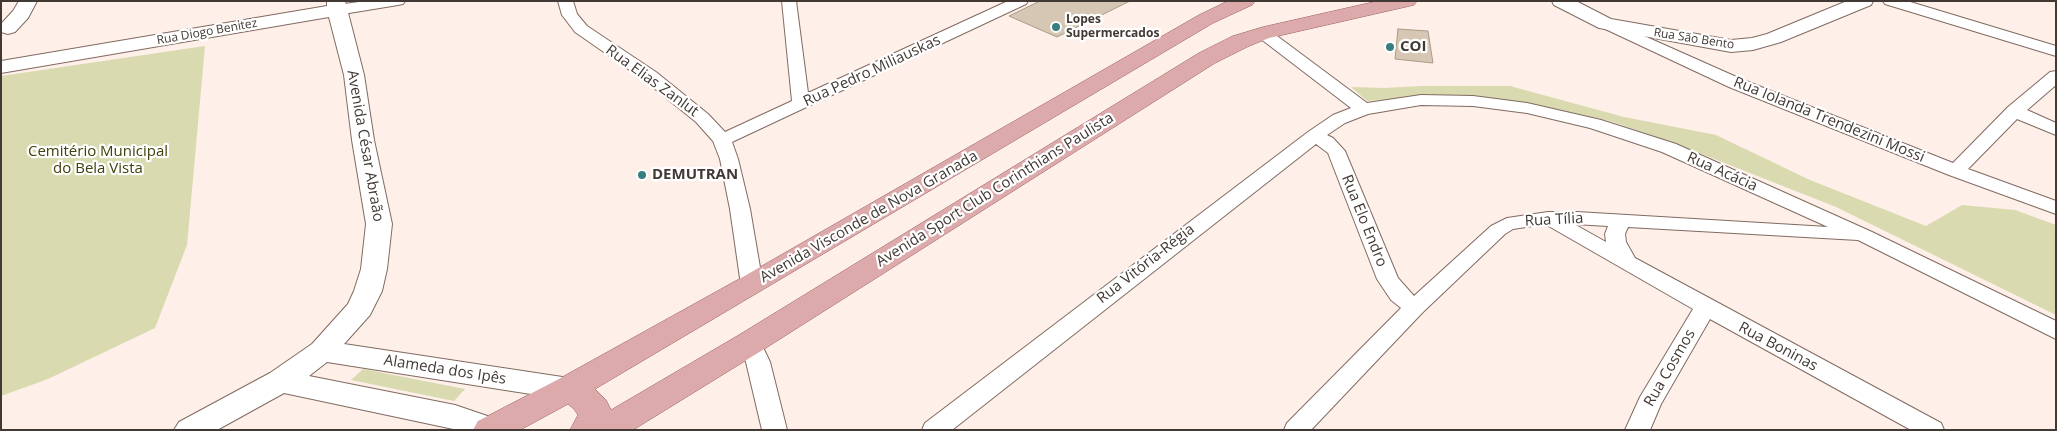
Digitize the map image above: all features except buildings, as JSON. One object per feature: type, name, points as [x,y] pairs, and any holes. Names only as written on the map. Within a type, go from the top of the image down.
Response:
[{"type":"main road","name":"Avenida Sport Club Corinthians Paulista","points":[[604,430],[750,343],[1207,58],[1241,40],[1263,33],[1406,1]]},
{"type":"main road","name":"Avenida Visconde de Nova Granada","points":[[490,429],[569,389],[1124,69],[1233,3]]},
{"type":"main road","points":[[569,389],[586,400],[594,409],[595,415],[587,430]]},
{"type":"street","name":"Rua Diogo Benitez","points":[[4,40],[398,1]]},
{"type":"street","name":"Rua Elias Zanlut","points":[[565,1],[570,15],[582,29],[650,76],[702,118],[722,140],[729,159],[740,209],[752,284]]},
{"type":"street","points":[[789,1],[802,104]]},
{"type":"street","name":"Rua Pedro Miliauskas","points":[[722,140],[1021,1]]},
{"type":"street","name":"Rua São Bento","points":[[1561,1],[1606,24],[1722,46],[1739,46],[1774,38],[1864,1]]},
{"type":"street","points":[[1890,1],[2056,51]]},
{"type":"street","points":[[4,40],[27,2]]},
{"type":"street","name":"Avenida César Abraão","points":[[190,430],[281,381],[322,351],[360,308],[368,291],[380,231],[363,140],[354,75],[337,6]]},
{"type":"street","name":"Rua Iolanda Trendezini Mossi","points":[[1606,24],[1735,83],[1956,171],[2056,208]]},
{"type":"street","points":[[1263,33],[1364,109]]},
{"type":"street","points":[[1956,171],[2014,111],[2056,76]]},
{"type":"street","name":"Rua Acácia","points":[[1364,109],[1421,100],[1472,102],[1527,108],[1623,133],[1669,148],[1865,236],[2056,331]]},
{"type":"street","name":"Rua Vitória-Régia","points":[[934,430],[1314,136],[1339,119],[1364,109]]},
{"type":"street","points":[[2014,111],[2056,130]]},
{"type":"street","name":"Rua Elo Endro","points":[[1314,136],[1327,142],[1336,152],[1388,279],[1399,295],[1414,308]]},
{"type":"street","name":"Rua Tília","points":[[1296,430],[1414,308],[1498,230],[1507,224],[1522,220],[1548,218],[1621,220],[1865,236]]},
{"type":"street","name":"Rua Boninas","points":[[1548,218],[1706,307],[1932,430]]},
{"type":"street","points":[[1621,220],[1615,234],[1616,242],[1626,261]]},
{"type":"street","name":"Rua Cosmos","points":[[1637,430],[1649,403],[1706,307]]},
{"type":"street","points":[[750,343],[758,362],[776,430]]},
{"type":"street","name":"Alameda dos Ipês","points":[[322,351],[569,389]]},
{"type":"street","points":[[281,381],[455,418],[490,429]]},
{"type":"green space","name":"Cemitério Municipal do Bela Vista","points":[[205,46],[187,245],[155,328],[48,379],[1,396],[1,76]]},
{"type":"green space","points":[[1510,86],[1624,117],[1716,135],[1810,180],[1926,226],[1962,205],[2015,210],[2056,225],[2056,315],[1836,207],[1679,145],[1610,121],[1546,107],[1501,100],[1442,95],[1367,101],[1351,87]]},
{"type":"green space","points":[[363,369],[465,389],[454,401],[351,380]]},
{"type":"place","name":"Lopes Supermercados","points":[[1056,27]]},
{"type":"place","name":"COI","points":[[1390,47]]},
{"type":"place","name":"DEMUTRAN","points":[[642,175]]}]
